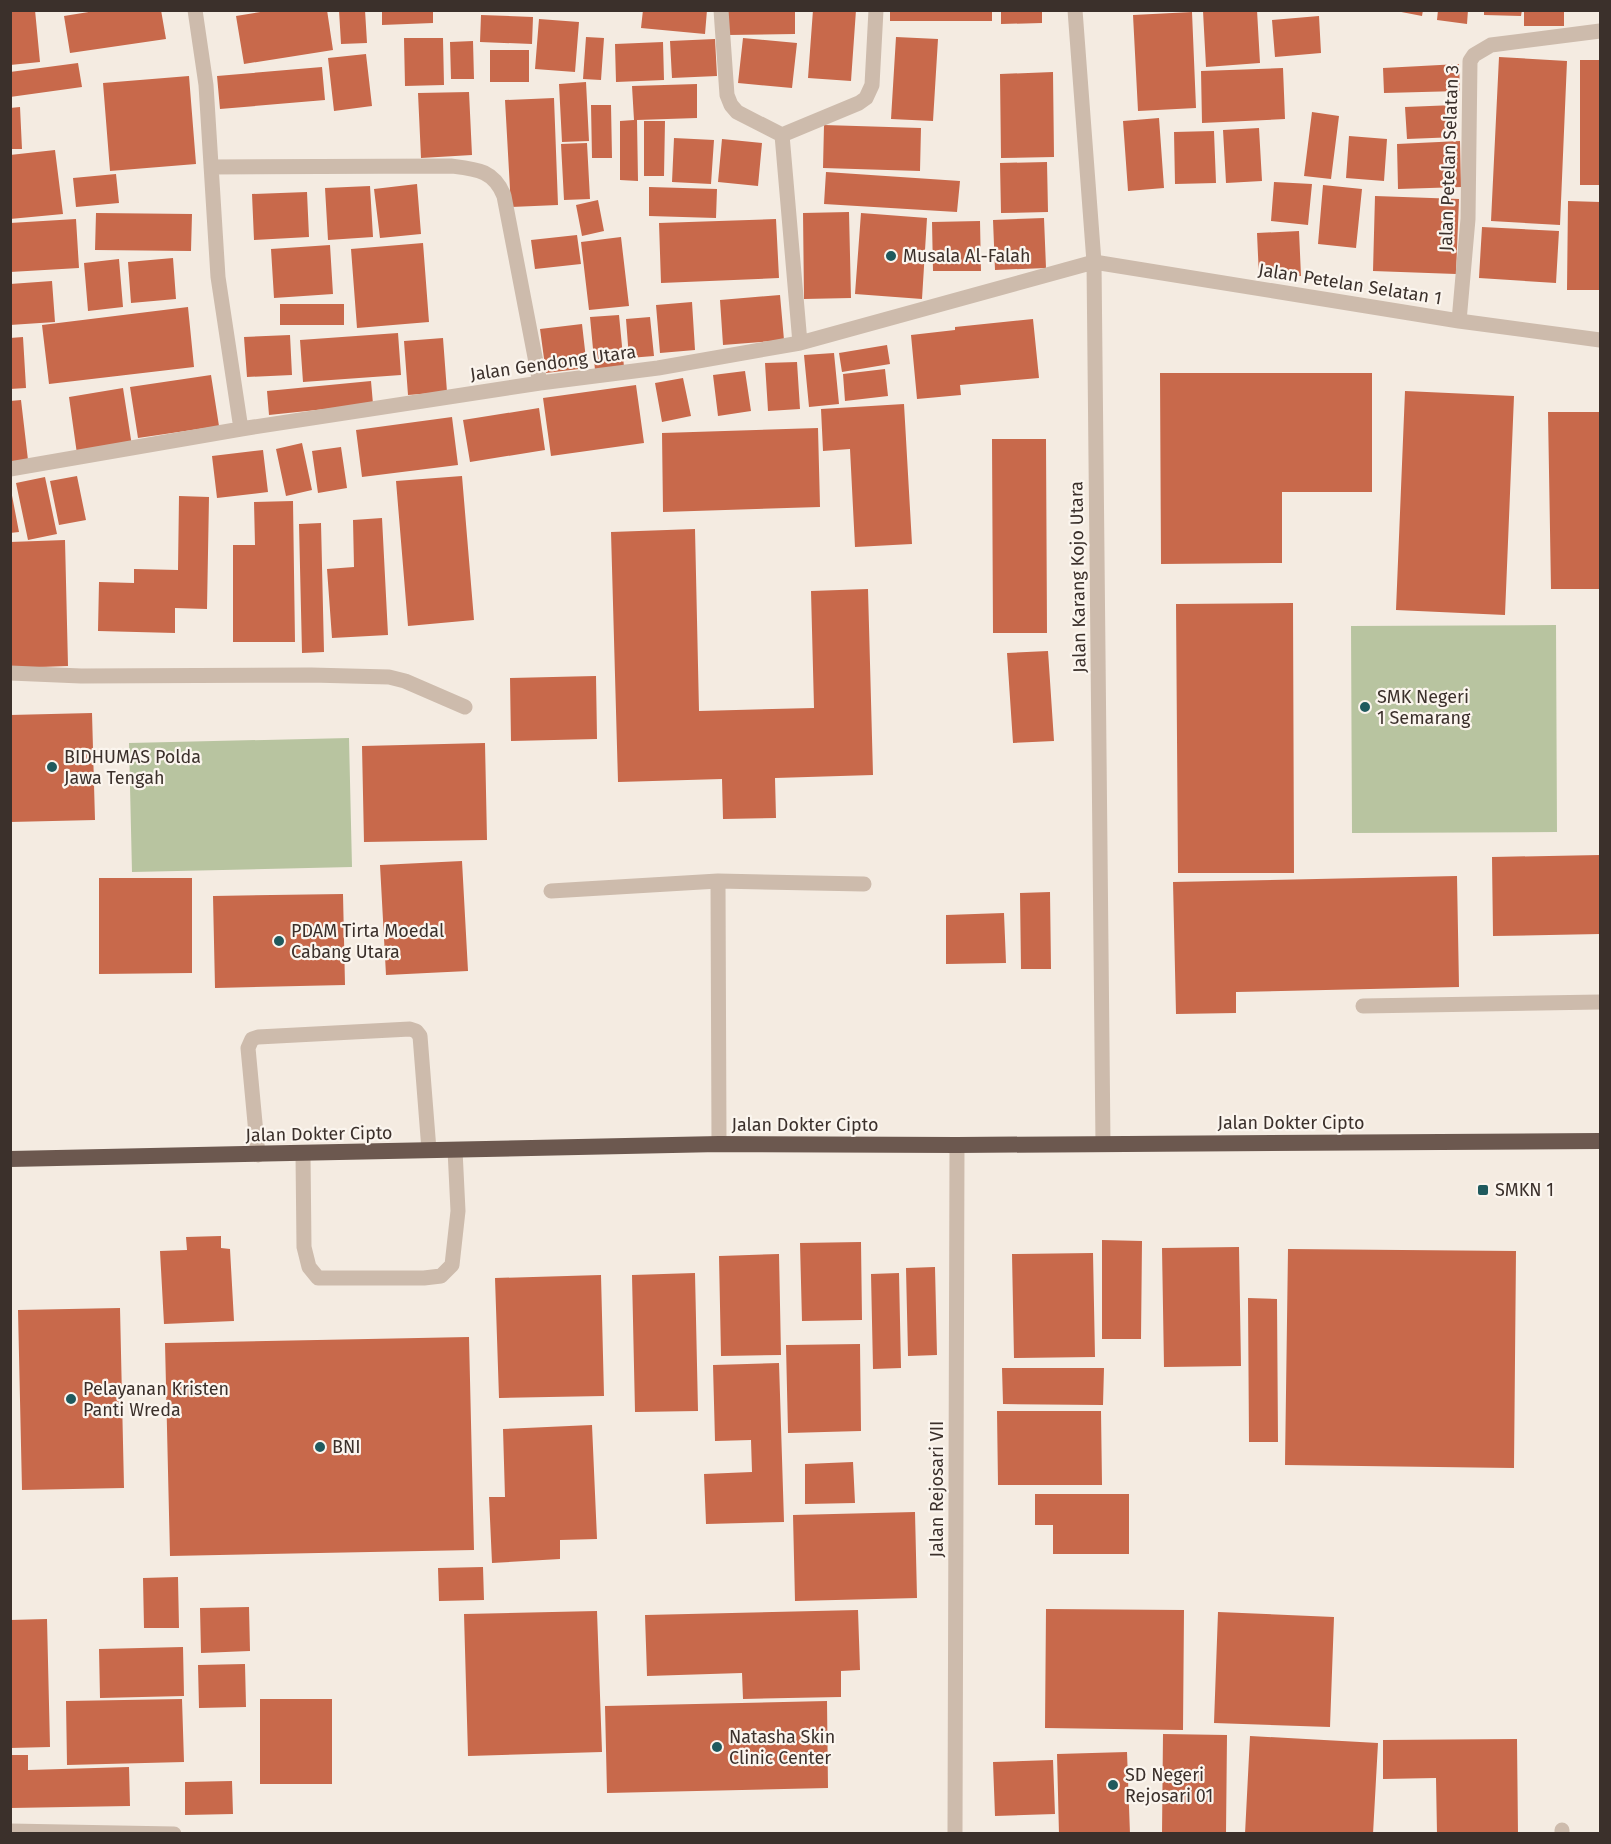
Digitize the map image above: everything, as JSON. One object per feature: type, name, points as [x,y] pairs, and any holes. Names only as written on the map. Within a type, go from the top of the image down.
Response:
[{"type":"highway","name":"Jalan Dokter Cipto","points":[[10,1159],[719,1144],[957,1145],[1600,1141]]},
{"type":"street","points":[[195,10],[206,85],[218,277],[241,429]]},
{"type":"street","points":[[721,10],[728,95],[731,105],[737,112],[782,135],[859,104],[866,98],[872,85],[876,10]]},
{"type":"street","name":"Jalan Karang Kojo Utara","points":[[1075,10],[1094,262],[1103,1144]]},
{"type":"street","name":"Jalan Petelan Selatan 3","points":[[1459,321],[1468,219],[1470,61],[1473,55],[1491,45],[1600,31]]},
{"type":"street","points":[[782,135],[800,343]]},
{"type":"street","points":[[211,167],[451,166],[488,173],[500,184],[504,196],[540,383]]},
{"type":"street","name":"Jalan Petelan Selatan 1","points":[[1094,262],[1459,321],[1600,340]]},
{"type":"street","name":"Jalan Gendong Utara","points":[[10,470],[241,429],[540,383],[658,368],[800,343],[1094,262]]},
{"type":"street","points":[[10,673],[81,676],[389,677],[405,681],[465,707]]},
{"type":"street","points":[[718,881],[719,1144]]},
{"type":"street","points":[[551,891],[718,881],[864,884]]},
{"type":"street","points":[[1363,1006],[1600,1002]]},
{"type":"street","points":[[258,1155],[248,1048],[252,1039],[410,1029],[416,1031],[420,1036],[429,1150]]},
{"type":"street","name":"Jalan Rejosari VII","points":[[955,1833],[957,1145]]},
{"type":"street","points":[[303,1154],[304,1247],[309,1266],[318,1278],[424,1278],[441,1276],[453,1265],[458,1211],[455,1150]]},
{"type":"street","points":[[10,1831],[174,1833]]},
{"type":"green space","points":[[1556,625],[1557,832],[1352,833],[1351,626]]},
{"type":"green space","points":[[349,738],[352,867],[132,872],[129,743]]},
{"type":"building","points":[[10,10],[35,10],[40,62],[10,65]]},
{"type":"building","points":[[101,10],[161,10],[166,39],[70,53],[64,16]]},
{"type":"building","points":[[273,10],[327,10],[333,50],[244,64],[236,16]]},
{"type":"building","points":[[339,10],[365,10],[367,43],[341,44]]},
{"type":"building","points":[[382,10],[433,10],[433,23],[382,25]]},
{"type":"building","points":[[643,10],[707,10],[705,34],[641,28]]},
{"type":"building","points":[[727,10],[795,10],[795,34],[728,35]]},
{"type":"building","points":[[813,10],[856,10],[851,81],[808,78]]},
{"type":"building","points":[[890,10],[992,10],[992,21],[890,21]]},
{"type":"building","points":[[1001,10],[1042,10],[1042,23],[1001,24]]},
{"type":"building","points":[[1257,10],[1260,63],[1206,67],[1203,11]]},
{"type":"building","points":[[1391,10],[1423,10],[1422,16]]},
{"type":"building","points":[[1438,10],[1468,10],[1467,24],[1437,20]]},
{"type":"building","points":[[1484,10],[1522,10],[1521,16],[1484,15]]},
{"type":"building","points":[[1524,10],[1564,10],[1564,26],[1524,26]]},
{"type":"building","points":[[1192,12],[1196,108],[1138,111],[1133,15]]},
{"type":"building","points":[[481,15],[533,17],[532,44],[480,42]]},
{"type":"building","points":[[1319,16],[1321,53],[1275,57],[1272,20]]},
{"type":"building","points":[[539,19],[579,22],[575,72],[535,69]]},
{"type":"building","points":[[586,37],[604,38],[601,80],[583,79]]},
{"type":"building","points":[[896,37],[938,39],[933,121],[891,119]]},
{"type":"building","points":[[404,38],[443,38],[444,85],[405,86]]},
{"type":"building","points":[[743,38],[797,43],[792,88],[738,83]]},
{"type":"building","points":[[715,39],[717,76],[672,78],[670,41]]},
{"type":"building","points":[[473,41],[474,79],[451,79],[450,42]]},
{"type":"building","points":[[663,42],[664,80],[616,82],[615,44]]},
{"type":"building","points":[[490,50],[529,50],[529,82],[490,82]]},
{"type":"building","points":[[366,54],[372,106],[334,111],[328,58]]},
{"type":"building","points":[[1499,57],[1567,61],[1560,225],[1491,221]]},
{"type":"building","points":[[1580,60],[1600,60],[1600,185],[1580,185]]},
{"type":"building","points":[[78,63],[82,87],[10,97],[10,72]]},
{"type":"building","points":[[1459,64],[1460,91],[1384,93],[1383,68]]},
{"type":"building","points":[[322,67],[325,100],[220,109],[217,76]]},
{"type":"building","points":[[1283,68],[1285,119],[1202,123],[1201,71]]},
{"type":"building","points":[[1053,72],[1054,157],[1001,158],[1000,74]]},
{"type":"building","points":[[189,76],[196,164],[110,171],[103,83]]},
{"type":"building","points":[[586,82],[589,141],[562,142],[559,84]]},
{"type":"building","points":[[697,84],[697,118],[637,120],[638,181],[620,180],[620,121],[634,120],[632,86]]},
{"type":"building","points":[[469,92],[472,155],[421,158],[418,93]]},
{"type":"building","points":[[554,98],[558,205],[511,207],[505,100]]},
{"type":"building","points":[[591,105],[611,105],[612,158],[592,158]]},
{"type":"building","points":[[1455,105],[1457,137],[1407,139],[1405,107]]},
{"type":"building","points":[[20,107],[22,149],[10,149],[10,108]]},
{"type":"building","points":[[1312,112],[1339,116],[1331,179],[1304,176]]},
{"type":"building","points":[[1159,118],[1164,188],[1128,191],[1123,121]]},
{"type":"building","points":[[644,121],[665,121],[664,176],[644,176]]},
{"type":"building","points":[[824,125],[921,128],[920,171],[823,168]]},
{"type":"building","points":[[1259,128],[1262,181],[1226,183],[1223,130]]},
{"type":"building","points":[[1214,131],[1216,183],[1175,184],[1174,132]]},
{"type":"building","points":[[1349,136],[1387,139],[1384,181],[1346,178]]},
{"type":"building","points":[[674,138],[714,140],[711,184],[672,182]]},
{"type":"building","points":[[722,139],[762,143],[758,186],[718,182]]},
{"type":"building","points":[[1460,141],[1461,187],[1398,189],[1397,144]]},
{"type":"building","points":[[587,143],[590,199],[564,200],[561,144]]},
{"type":"building","points":[[55,150],[63,214],[10,219],[10,155]]},
{"type":"building","points":[[1047,162],[1048,212],[1001,213],[1000,163]]},
{"type":"building","points":[[826,172],[960,181],[957,212],[824,204]]},
{"type":"building","points":[[116,174],[119,203],[76,207],[73,178]]},
{"type":"building","points":[[1274,182],[1312,184],[1308,225],[1271,221]]},
{"type":"building","points":[[417,184],[421,234],[380,238],[374,189]]},
{"type":"building","points":[[1323,185],[1362,189],[1356,248],[1318,244]]},
{"type":"building","points":[[370,186],[373,237],[328,240],[325,188]]},
{"type":"building","points":[[649,187],[717,189],[716,218],[649,216]]},
{"type":"building","points":[[307,192],[309,237],[254,240],[252,194]]},
{"type":"building","points":[[1375,196],[1459,199],[1456,274],[1373,271]]},
{"type":"building","points":[[598,200],[604,231],[582,236],[576,205]]},
{"type":"building","points":[[1568,201],[1600,202],[1600,290],[1567,290]]},
{"type":"building","points":[[849,212],[851,298],[804,299],[803,213]]},
{"type":"building","points":[[96,213],[192,214],[191,251],[95,250]]},
{"type":"building","name":"Musala Al-Falah","points":[[861,213],[927,218],[922,299],[855,294]]},
{"type":"building","points":[[1044,218],[1046,268],[995,270],[993,220]]},
{"type":"building","points":[[76,219],[79,268],[10,272],[10,223]]},
{"type":"building","points":[[776,219],[779,278],[661,283],[659,223]]},
{"type":"building","points":[[980,221],[981,271],[933,271],[932,222]]},
{"type":"building","points":[[1482,227],[1559,231],[1556,283],[1479,278]]},
{"type":"building","points":[[1299,231],[1301,276],[1259,277],[1257,233]]},
{"type":"building","points":[[577,235],[581,264],[535,269],[531,240]]},
{"type":"building","points":[[621,237],[629,306],[589,310],[581,242]]},
{"type":"building","points":[[423,243],[429,322],[357,328],[351,249]]},
{"type":"building","points":[[330,245],[333,294],[274,298],[271,249]]},
{"type":"building","points":[[173,258],[176,299],[131,303],[128,262]]},
{"type":"building","points":[[119,259],[123,307],[88,311],[84,263]]},
{"type":"building","points":[[52,281],[55,322],[10,325],[10,284]]},
{"type":"building","points":[[780,295],[784,340],[723,345],[720,300]]},
{"type":"building","points":[[692,302],[695,350],[660,353],[656,305]]},
{"type":"building","points":[[280,304],[344,304],[344,325],[280,325]]},
{"type":"building","points":[[188,307],[194,367],[49,384],[42,325]]},
{"type":"building","points":[[619,315],[624,367],[595,370],[590,317]]},
{"type":"building","points":[[650,317],[654,356],[629,358],[626,319]]},
{"type":"building","points":[[1033,319],[1039,378],[960,385],[961,395],[917,399],[911,335],[955,330],[955,327]]},
{"type":"building","points":[[582,324],[587,368],[546,373],[540,329]]},
{"type":"building","points":[[398,333],[401,375],[303,382],[300,340]]},
{"type":"building","points":[[290,335],[292,375],[247,377],[244,337]]},
{"type":"building","points":[[23,337],[26,388],[10,389],[10,338]]},
{"type":"building","points":[[443,338],[447,392],[408,395],[404,341]]},
{"type":"building","points":[[887,345],[890,364],[842,372],[839,353]]},
{"type":"building","points":[[834,353],[839,404],[809,407],[804,355]]},
{"type":"building","points":[[797,362],[800,409],[768,411],[765,363]]},
{"type":"building","points":[[885,369],[888,396],[845,401],[843,374]]},
{"type":"building","points":[[745,371],[751,411],[718,416],[713,375]]},
{"type":"building","points":[[1160,373],[1372,373],[1372,492],[1282,492],[1282,563],[1161,564]]},
{"type":"building","points":[[211,375],[219,426],[138,438],[130,387]]},
{"type":"building","points":[[683,378],[691,416],[662,422],[655,383]]},
{"type":"building","points":[[371,381],[373,404],[269,415],[267,391]]},
{"type":"building","points":[[636,385],[644,443],[551,456],[543,398]]},
{"type":"building","points":[[123,388],[132,446],[77,454],[69,397]]},
{"type":"building","points":[[1405,391],[1514,396],[1505,615],[1396,610]]},
{"type":"building","points":[[21,400],[28,460],[10,462],[10,401]]},
{"type":"building","points":[[904,404],[912,544],[855,547],[850,449],[823,451],[821,409]]},
{"type":"building","points":[[539,408],[545,450],[470,462],[463,420]]},
{"type":"building","points":[[1548,412],[1600,412],[1600,589],[1551,589]]},
{"type":"building","points":[[452,417],[458,465],[362,477],[356,430]]},
{"type":"building","points":[[818,428],[820,507],[663,512],[662,433]]},
{"type":"building","points":[[992,439],[1046,439],[1047,633],[993,633]]},
{"type":"building","points":[[302,443],[312,490],[286,496],[276,449]]},
{"type":"building","points":[[341,447],[347,488],[318,493],[312,451]]},
{"type":"building","points":[[263,450],[268,492],[217,498],[212,456]]},
{"type":"building","points":[[77,476],[86,520],[59,525],[50,481]]},
{"type":"building","points":[[462,476],[474,620],[408,626],[396,481]]},
{"type":"building","points":[[45,477],[57,534],[28,540],[16,483]]},
{"type":"building","points":[[10,485],[19,532],[10,533]]},
{"type":"building","points":[[179,496],[209,497],[207,609],[175,608],[175,633],[98,631],[99,582],[134,583],[134,569],[178,570]]},
{"type":"building","points":[[293,501],[295,642],[233,642],[233,545],[255,545],[254,502]]},
{"type":"building","points":[[382,518],[388,635],[332,638],[327,569],[354,567],[353,520]]},
{"type":"building","points":[[321,523],[324,652],[302,653],[299,524]]},
{"type":"building","points":[[695,529],[699,711],[814,708],[811,591],[868,589],[873,775],[775,778],[776,818],[723,819],[722,779],[618,782],[611,532]]},
{"type":"building","points":[[65,540],[68,666],[10,668],[10,542]]},
{"type":"building","points":[[1293,603],[1294,873],[1178,873],[1176,604]]},
{"type":"building","points":[[1048,651],[1054,741],[1013,743],[1007,653]]},
{"type":"building","points":[[596,676],[597,739],[511,741],[510,678]]},
{"type":"building","name":"BIDHUMAS Polda Jawa Tengah","points":[[92,713],[95,820],[10,822],[10,715]]},
{"type":"building","points":[[485,743],[487,840],[364,842],[362,746]]},
{"type":"building","points":[[1600,855],[1600,934],[1493,936],[1492,857]]},
{"type":"building","points":[[462,861],[468,971],[386,975],[380,865]]},
{"type":"building","points":[[1457,876],[1459,987],[1236,992],[1236,1013],[1176,1014],[1173,882]]},
{"type":"building","points":[[99,878],[192,878],[192,973],[99,974]]},
{"type":"building","points":[[1050,892],[1051,969],[1021,969],[1020,893]]},
{"type":"building","name":"PDAM Tirta Moedal Cabang Utara","points":[[343,894],[345,985],[215,988],[213,896]]},
{"type":"building","points":[[1004,913],[1006,963],[946,964],[946,915]]},
{"type":"building","points":[[221,1236],[221,1248],[230,1249],[234,1321],[164,1324],[160,1251],[187,1250],[186,1237]]},
{"type":"building","points":[[1102,1240],[1142,1241],[1141,1339],[1102,1339]]},
{"type":"building","points":[[861,1242],[862,1320],[802,1321],[800,1243]]},
{"type":"building","points":[[1239,1247],[1241,1366],[1164,1367],[1162,1248]]},
{"type":"building","points":[[1288,1249],[1516,1251],[1514,1468],[1285,1465]]},
{"type":"building","points":[[1093,1253],[1095,1357],[1014,1358],[1012,1254]]},
{"type":"building","points":[[779,1254],[781,1355],[721,1356],[719,1256]]},
{"type":"building","points":[[935,1267],[937,1355],[908,1356],[906,1268]]},
{"type":"building","points":[[695,1273],[698,1411],[635,1412],[632,1275]]},
{"type":"building","points":[[899,1273],[901,1368],[873,1369],[871,1274]]},
{"type":"building","points":[[601,1275],[604,1396],[499,1398],[495,1278]]},
{"type":"building","points":[[1248,1298],[1277,1299],[1278,1442],[1249,1442]]},
{"type":"building","name":"Pelayanan Kristen Panti Wreda","points":[[120,1308],[124,1488],[22,1490],[18,1310]]},
{"type":"building","name":"BNI","points":[[469,1337],[474,1550],[170,1556],[165,1343]]},
{"type":"building","points":[[860,1344],[861,1431],[788,1433],[786,1345]]},
{"type":"building","points":[[779,1363],[784,1522],[706,1524],[704,1474],[752,1472],[751,1440],[715,1441],[713,1365]]},
{"type":"building","points":[[1002,1368],[1104,1368],[1103,1405],[1003,1404]]},
{"type":"building","points":[[997,1411],[1101,1411],[1102,1485],[998,1485]]},
{"type":"building","points":[[592,1425],[597,1539],[560,1540],[560,1559],[492,1563],[489,1497],[505,1497],[503,1429]]},
{"type":"building","points":[[853,1462],[855,1503],[805,1504],[805,1464]]},
{"type":"building","points":[[1035,1494],[1129,1494],[1129,1554],[1053,1554],[1053,1525],[1035,1525]]},
{"type":"building","points":[[915,1512],[917,1598],[795,1601],[793,1515]]},
{"type":"building","points":[[483,1567],[484,1600],[439,1601],[438,1568]]},
{"type":"building","points":[[178,1577],[179,1628],[144,1628],[143,1578]]},
{"type":"building","points":[[249,1607],[250,1651],[201,1653],[200,1608]]},
{"type":"building","points":[[1046,1609],[1184,1610],[1183,1730],[1045,1728]]},
{"type":"building","points":[[858,1610],[860,1670],[841,1671],[841,1697],[743,1699],[742,1673],[647,1676],[645,1615]]},
{"type":"building","points":[[597,1611],[602,1752],[468,1756],[464,1614]]},
{"type":"building","points":[[1218,1612],[1334,1617],[1330,1727],[1214,1723]]},
{"type":"building","points":[[47,1619],[50,1747],[10,1748],[10,1620]]},
{"type":"building","points":[[183,1647],[184,1696],[100,1698],[99,1649]]},
{"type":"building","points":[[245,1664],[246,1707],[199,1708],[198,1665]]},
{"type":"building","points":[[182,1699],[184,1762],[67,1765],[66,1701]]},
{"type":"building","points":[[260,1699],[332,1699],[332,1784],[260,1784]]},
{"type":"building","name":"Natasha Skin Clinic Center","points":[[827,1701],[828,1788],[607,1793],[605,1706]]},
{"type":"building","points":[[1163,1734],[1227,1735],[1226,1834],[1162,1834]]},
{"type":"building","points":[[1250,1736],[1378,1743],[1373,1834],[1245,1834]]},
{"type":"building","points":[[1517,1739],[1518,1834],[1437,1834],[1436,1778],[1383,1779],[1383,1740]]},
{"type":"building","points":[[1127,1752],[1130,1834],[1059,1834],[1057,1754]]},
{"type":"building","points":[[10,1755],[28,1755],[28,1770],[129,1767],[130,1806],[10,1808]]},
{"type":"building","points":[[1053,1760],[1055,1814],[995,1816],[993,1762]]},
{"type":"building","points":[[232,1781],[233,1814],[185,1815],[185,1782]]},
{"type":"place","name":"Musala Al-Falah","points":[[891,256]]},
{"type":"place","name":"SMK Negeri 1 Semarang","points":[[1365,707]]},
{"type":"place","name":"BIDHUMAS Polda Jawa Tengah","points":[[52,767]]},
{"type":"place","name":"PDAM Tirta Moedal Cabang Utara","points":[[279,941]]},
{"type":"place","name":"SMKN 1","points":[[1483,1190]]},
{"type":"place","name":"Pelayanan Kristen Panti Wreda","points":[[71,1399]]},
{"type":"place","name":"BNI","points":[[320,1447]]},
{"type":"place","name":"Natasha Skin Clinic Center","points":[[717,1747]]},
{"type":"place","name":"SD Negeri Rejosari 01","points":[[1113,1785]]}]
